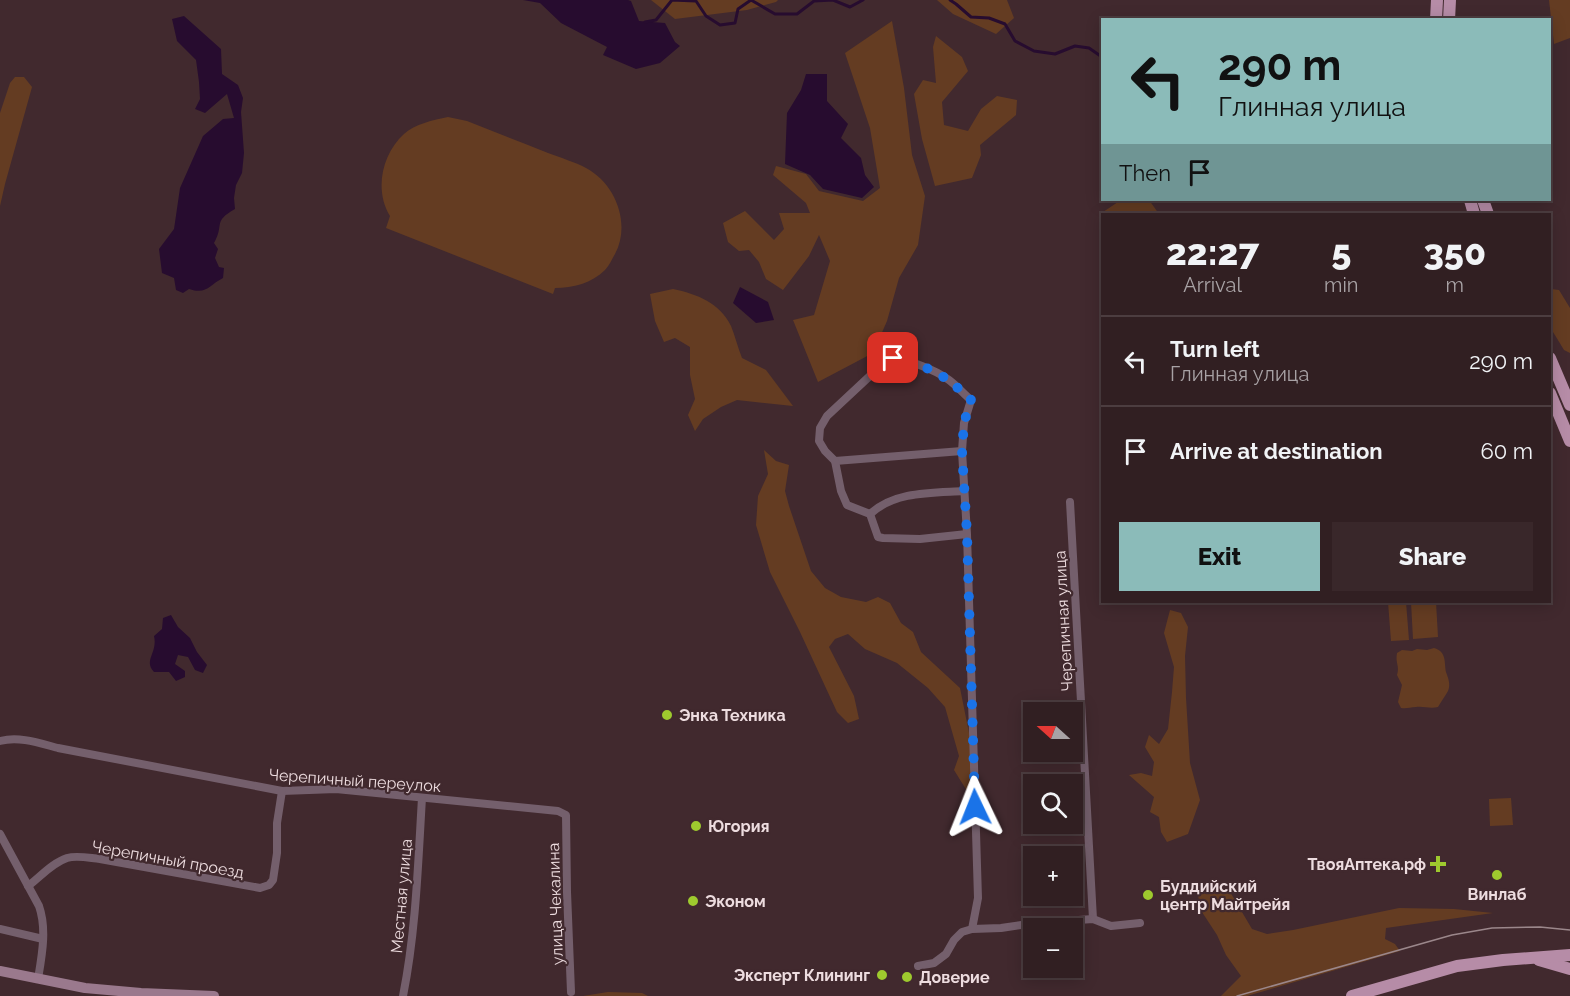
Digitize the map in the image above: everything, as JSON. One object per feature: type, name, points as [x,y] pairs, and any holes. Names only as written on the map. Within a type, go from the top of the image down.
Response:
[{"type":"main road","points":[[1436,18],[1437,0]]},
{"type":"main road","points":[[1449,18],[1450,0]]},
{"type":"main road","points":[[1551,360],[1570,405]]},
{"type":"main road","points":[[1551,395],[1570,441]]},
{"type":"main road","points":[[1352,996],[1457,966],[1570,955]]},
{"type":"main road","points":[[1532,957],[1570,969]]},
{"type":"main road","points":[[0,971],[85,988],[214,996]]},
{"type":"street","points":[[870,514],[847,505],[841,491],[835,462],[819,441],[820,428],[827,416],[887,360],[893,358],[929,369],[949,380],[971,400],[964,423],[962,451],[967,534],[978,898],[972,929]]},
{"type":"street","points":[[835,462],[962,451]]},
{"type":"street","points":[[870,514],[878,506],[911,495],[964,491]]},
{"type":"street","name":"Черепичная улица","points":[[1070,502],[1093,919]]},
{"type":"street","points":[[870,514],[878,537],[920,539],[967,534]]},
{"type":"street","name":"Черепичный переулок","points":[[0,741],[11,738],[29,741],[282,791],[336,789],[558,811],[566,815]]},
{"type":"street","name":"Черепичный проезд","points":[[28,886],[58,862],[80,857],[122,862],[260,888],[269,885],[273,880],[282,791]]},
{"type":"street","name":"Местная улица","points":[[403,996],[408,972],[422,798]]},
{"type":"street","name":"улица Чекалина","points":[[566,815],[571,992]]},
{"type":"street","points":[[0,834],[43,917],[38,979]]},
{"type":"street","points":[[918,966],[934,963],[946,954],[962,932],[972,929],[1093,919],[1111,926],[1140,923]]},
{"type":"street","points":[[0,929],[43,939]]},
{"type":"shaded area","points":[[523,0],[628,0],[631,1],[639,21],[665,23],[675,42],[680,46],[660,63],[636,69],[603,55],[607,47],[561,23],[540,3]]},
{"type":"shaded area","points":[[651,0],[778,0],[747,10],[675,19]]},
{"type":"shaded area","points":[[937,0],[1007,0],[1014,18],[996,34],[953,14]]},
{"type":"shaded area","points":[[1549,0],[1570,0],[1570,38],[1554,44]]},
{"type":"shaded area","points":[[184,16],[221,49],[222,74],[238,85],[243,98],[241,112],[244,153],[242,173],[236,185],[235,209],[221,220],[214,243],[218,249],[215,258],[219,267],[224,268],[223,278],[204,290],[189,289],[183,293],[176,290],[174,278],[162,273],[159,249],[174,229],[180,188],[203,136],[223,119],[234,118],[227,94],[205,113],[195,109],[200,99],[196,60],[177,41],[172,19]]},
{"type":"shaded area","points":[[892,21],[904,88],[912,155],[925,196],[918,245],[899,278],[887,321],[873,353],[818,382],[793,320],[814,315],[830,261],[819,235],[809,256],[783,290],[766,279],[759,262],[749,250],[739,251],[728,242],[723,223],[745,211],[774,240],[784,229],[779,213],[810,213],[806,203],[773,175],[776,166],[806,174],[819,191],[863,201],[880,188],[870,128],[845,53]]},
{"type":"shaded area","points":[[936,36],[962,57],[968,71],[942,102],[944,125],[968,131],[981,109],[997,96],[1017,100],[1016,115],[980,145],[981,155],[972,178],[935,186],[922,139],[914,94],[923,80],[936,83],[933,47]]},
{"type":"shaded area","points":[[806,74],[827,74],[827,101],[848,124],[841,138],[861,158],[865,175],[874,187],[862,198],[823,189],[810,175],[785,164],[787,113],[801,90]]},
{"type":"shaded area","points":[[15,77],[24,77],[32,87],[0,206],[0,113],[10,83]]},
{"type":"shaded area","points":[[448,117],[467,121],[573,162],[597,175],[613,194],[621,218],[620,242],[605,270],[582,284],[555,288],[553,294],[386,228],[390,216],[382,195],[382,184],[390,152],[396,142],[408,131],[424,123]]},
{"type":"shaded area","points":[[1120,201],[1150,201],[1158,213],[1102,213]]},
{"type":"shaded area","points":[[740,287],[768,302],[774,320],[756,323],[733,303]]},
{"type":"shaded area","points":[[673,289],[699,297],[721,311],[731,326],[742,358],[766,370],[793,406],[737,400],[703,419],[695,431],[688,415],[695,399],[690,375],[690,347],[675,338],[664,342],[655,321],[650,294]]},
{"type":"shaded area","points":[[1551,289],[1559,290],[1570,308],[1570,353],[1564,350],[1551,329]]},
{"type":"shaded area","points":[[764,450],[776,461],[789,465],[785,491],[789,506],[811,571],[825,588],[841,597],[866,602],[878,597],[890,603],[901,623],[913,632],[921,652],[960,688],[970,738],[973,791],[967,791],[954,770],[959,756],[945,707],[928,688],[897,663],[865,649],[848,634],[835,639],[829,647],[854,696],[859,719],[848,723],[837,712],[770,572],[756,525],[758,496],[768,474]]},
{"type":"shaded area","points":[[1388,603],[1406,603],[1409,640],[1391,641]]},
{"type":"shaded area","points":[[1411,603],[1436,603],[1438,637],[1413,639]]},
{"type":"shaded area","points":[[1170,610],[1181,613],[1188,627],[1185,656],[1190,763],[1200,800],[1188,834],[1167,842],[1161,832],[1159,817],[1150,812],[1154,797],[1129,775],[1141,773],[1152,776],[1154,762],[1145,747],[1149,735],[1159,744],[1168,729],[1174,667],[1164,633]]},
{"type":"shaded area","points":[[171,615],[178,627],[190,638],[207,665],[203,673],[195,670],[188,657],[178,655],[175,664],[185,671],[185,677],[176,681],[169,672],[154,672],[151,668],[154,636],[162,629],[163,618]]},
{"type":"shaded area","points":[[1434,648],[1441,652],[1444,658],[1449,683],[1448,691],[1438,707],[1401,708],[1398,702],[1402,685],[1397,675],[1397,653],[1402,650]]},
{"type":"shaded area","points":[[1511,798],[1513,825],[1490,826],[1489,799]]},
{"type":"shaded area","points":[[1229,890],[1252,929],[1267,934],[1399,908],[1454,909],[1493,913],[1386,928],[1385,939],[1395,944],[1400,951],[1247,996],[1221,996],[1241,976],[1226,955],[1217,935],[1200,909],[1198,894]]},
{"type":"shaded area","points":[[608,992],[642,993],[648,996],[583,996]]},
{"type":"waterway","points":[[645,22],[656,20],[672,0],[696,1],[706,16],[720,25],[735,23],[738,9],[751,0],[775,14],[797,14],[814,1],[833,0],[850,7],[863,0]]},
{"type":"waterway","points":[[950,0],[971,17],[989,18],[1005,24],[1015,41],[1034,51],[1055,54],[1075,46],[1089,48],[1101,56]]},
{"type":"tram line","points":[[1237,996],[1452,935],[1492,928],[1540,927],[1570,930]]},
{"type":"place","name":"Энка Техника","points":[[667,715]]},
{"type":"place","name":"Югория","points":[[696,826]]},
{"type":"place","name":"ТвояАптека.рф","points":[[1438,864]]},
{"type":"place","name":"Винлаб","points":[[1497,875]]},
{"type":"place","name":"Буддийский центр Майтрейя","points":[[1148,895]]},
{"type":"place","name":"Эконом","points":[[693,901]]},
{"type":"place","name":"Эксперт Клининг","points":[[882,975]]},
{"type":"place","name":"Доверие","points":[[907,977]]},
{"type":"route","points":[[893,358],[929,369],[949,380],[971,400],[964,423],[962,451],[967,534],[975,807]]}]
